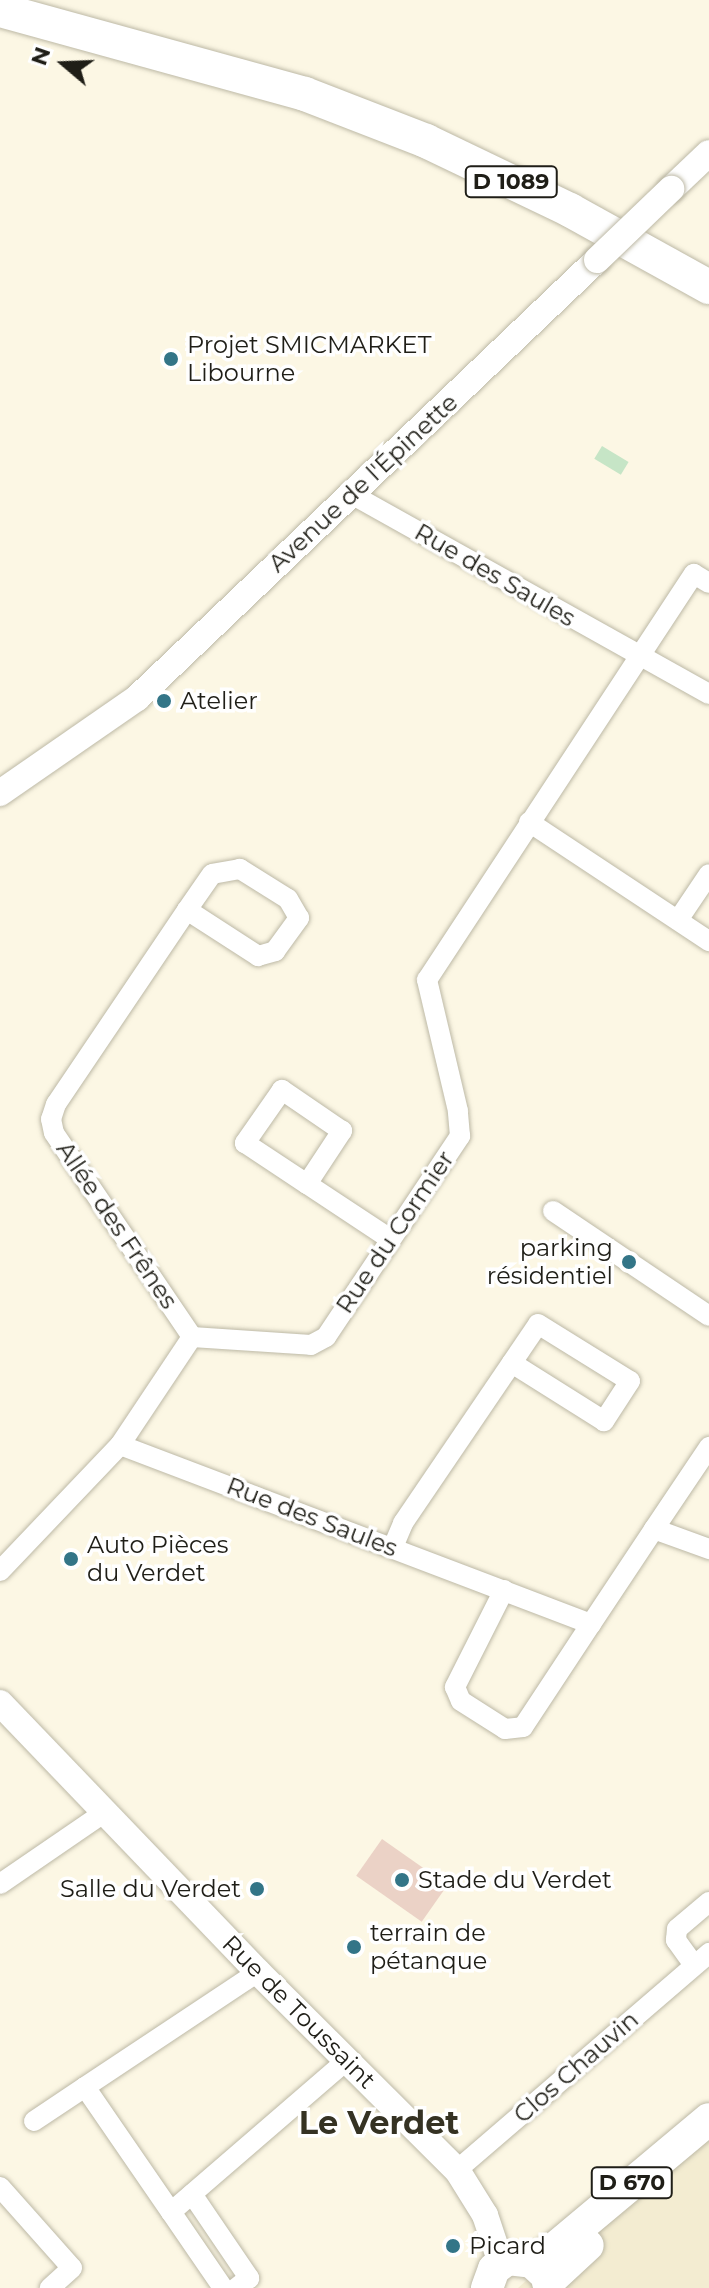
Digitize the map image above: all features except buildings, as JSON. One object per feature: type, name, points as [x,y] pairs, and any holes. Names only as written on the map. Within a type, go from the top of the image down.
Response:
[{"type":"highway","name":"D 1089","points":[[0,10],[190,59],[318,99],[426,141],[557,204],[709,287]]},
{"type":"main road","name":"D 670","points":[[523,2276],[709,2119]]},
{"type":"main road","name":"D 670","points":[[523,2276],[709,2142]]},
{"type":"street","name":"Avenue de l'Épinette","points":[[0,793],[137,698],[709,153]]},
{"type":"street","name":"Rue des Saules","points":[[353,495],[709,694]]},
{"type":"street","points":[[638,657],[694,574],[709,583]]},
{"type":"street","name":"Rue du Cormier","points":[[192,1337],[311,1345],[326,1337],[460,1136],[458,1111],[427,980],[638,657]]},
{"type":"street","points":[[529,822],[709,941]]},
{"type":"street","name":"Allée des Frênes","points":[[187,910],[258,956],[275,951],[299,918],[288,899],[240,869],[212,874],[187,910],[56,1104],[51,1119],[54,1133],[192,1337]]},
{"type":"street","points":[[678,920],[709,874]]},
{"type":"street","points":[[307,1184],[342,1131],[282,1090],[245,1143],[390,1239]]},
{"type":"street","points":[[553,1211],[709,1316]]},
{"type":"street","points":[[393,1547],[403,1523],[538,1324],[630,1381],[604,1421],[512,1363]]},
{"type":"street","points":[[0,1571],[120,1445],[192,1337]]},
{"type":"street","name":"Rue des Saules","points":[[120,1445],[591,1624]]},
{"type":"street","points":[[504,1590],[455,1687],[461,1701],[505,1729],[523,1727],[709,1447]]},
{"type":"street","points":[[654,1529],[709,1549]]},
{"type":"street","name":"Rue de Toussaint","points":[[0,1703],[258,1972],[457,2170],[523,2276]]},
{"type":"street","points":[[0,1884],[105,1812]]},
{"type":"street","name":"Clos Chauvin","points":[[457,2170],[702,1959],[676,1940],[677,1929],[709,1902]]},
{"type":"street","points":[[34,2121],[258,1972]]},
{"type":"street","points":[[171,2212],[347,2060]]},
{"type":"street","points":[[85,2087],[223,2288]]},
{"type":"street","points":[[0,2187],[72,2268],[50,2288]]},
{"type":"street","points":[[192,2194],[249,2278],[236,2288]]},
{"type":"shaded area","points":[[602,446],[629,462],[621,475],[594,459]]},
{"type":"shaded area","name":"Stade du Verdet","points":[[382,1839],[448,1885],[422,1922],[356,1876]]},
{"type":"shaded area","points":[[709,2119],[709,2288],[518,2288]]},
{"type":"place","name":"Projet SMICMARKET Libourne","points":[[171,359]]},
{"type":"place","name":"Atelier","points":[[164,701]]},
{"type":"place","name":"parking résidentiel","points":[[629,1262]]},
{"type":"place","name":"Auto Pièces du Verdet","points":[[71,1559]]},
{"type":"place","name":"Stade du Verdet","points":[[402,1880]]},
{"type":"place","name":"Salle du Verdet","points":[[257,1889]]},
{"type":"place","name":"terrain de pétanque","points":[[354,1947]]},
{"type":"place","name":"Picard","points":[[453,2246]]},
{"type":"district","name":"Le Verdet","points":[[379,2123]]}]
